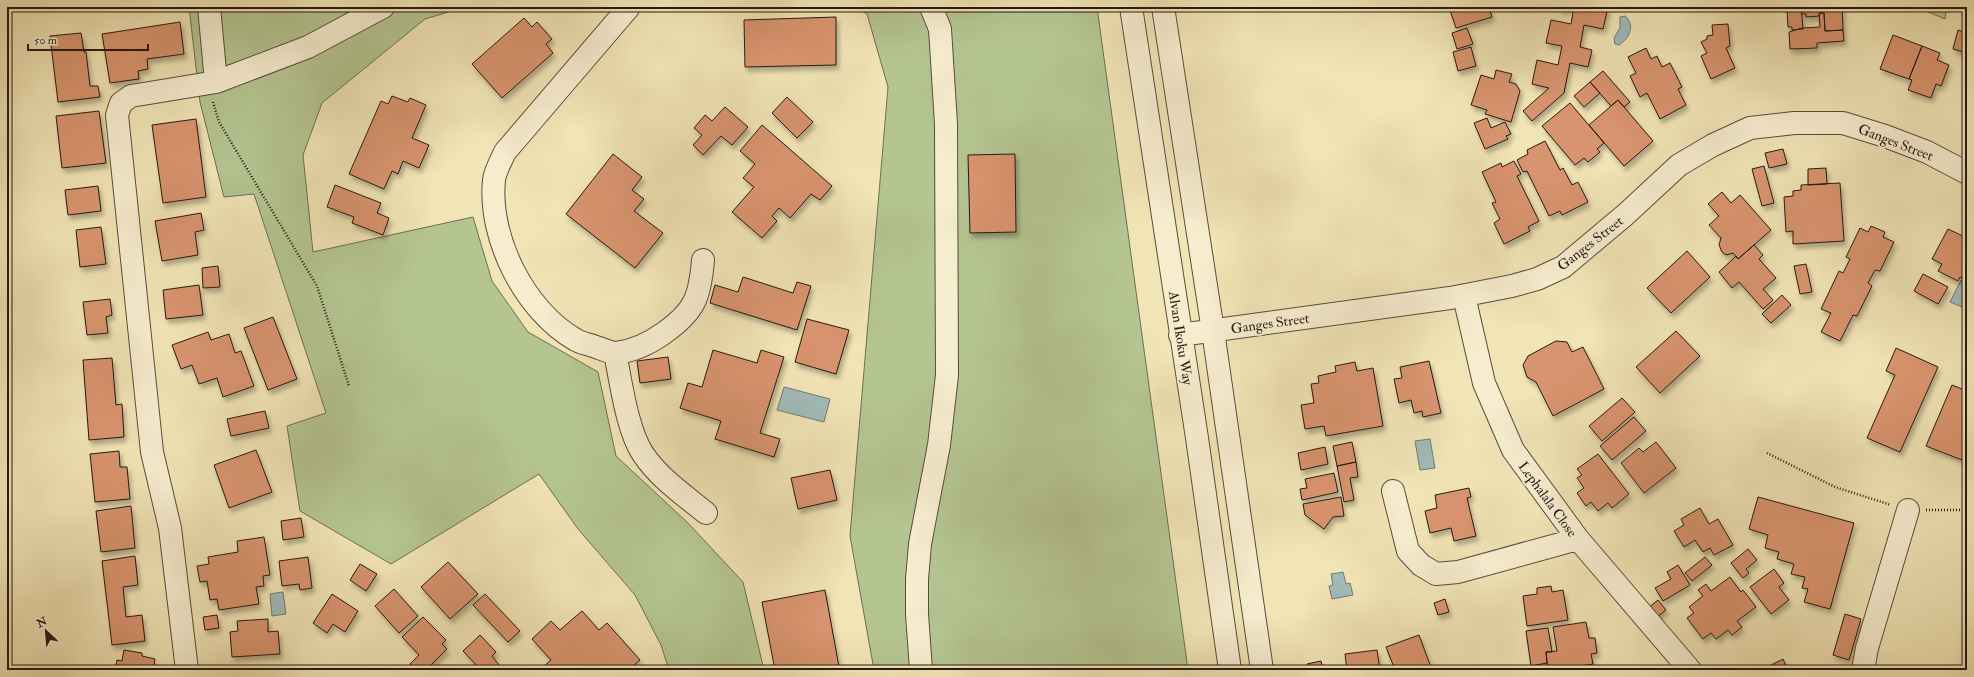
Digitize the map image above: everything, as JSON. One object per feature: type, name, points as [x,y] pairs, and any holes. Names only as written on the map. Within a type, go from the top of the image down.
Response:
[{"type":"street","points":[[209,7],[216,82]]},
{"type":"street","points":[[187,670],[170,528],[152,452],[117,114],[121,103],[131,96],[216,82],[308,47],[383,7]]},
{"type":"street","points":[[629,7],[505,152],[494,179],[494,203],[498,230],[518,281],[534,302],[554,323],[576,340],[615,353],[640,347],[681,321],[697,300],[701,283],[703,260]]},
{"type":"street","points":[[921,670],[916,614],[920,551],[939,445],[947,375],[946,124],[940,29],[931,7]]},
{"type":"street","name":"Alvan Ikoku Way","points":[[1131,7],[1230,670]]},
{"type":"street","points":[[1163,7],[1213,331],[1262,670]]},
{"type":"street","name":"Ganges Street","points":[[1180,335],[1464,296],[1537,279],[1563,267],[1625,215],[1679,165],[1713,145],[1750,128],[1794,123],[1843,123],[1885,136],[1927,152],[1967,173]]},
{"type":"street","name":"Lephalala Close","points":[[1464,296],[1484,383],[1496,415],[1513,450],[1578,539],[1690,670]]},
{"type":"street","points":[[615,353],[631,423],[643,453],[662,477],[706,513]]},
{"type":"street","points":[[1393,491],[1408,550],[1421,565],[1436,574],[1458,572],[1578,539]]},
{"type":"street","points":[[1863,670],[1867,648],[1908,510]]},
{"type":"path","points":[[216,82],[213,104],[219,122],[317,286],[348,386]]},
{"type":"path","points":[[1766,453],[1835,487],[1908,510],[1967,510]]},
{"type":"green space","points":[[189,7],[465,7],[425,19],[322,103],[303,155],[313,252],[473,217],[492,281],[528,332],[598,372],[616,456],[688,523],[743,582],[764,670],[669,670],[661,645],[635,595],[578,529],[539,474],[391,564],[300,511],[287,426],[326,413],[254,194],[224,197],[200,102]]},
{"type":"green space","points":[[856,7],[1097,7],[1188,670],[874,670],[850,536],[888,87],[867,14]]},
{"type":"green space","points":[[1916,7],[1947,7],[1945,19]]},
{"type":"water","points":[[1625,16],[1630,23],[1630,32],[1623,42],[1619,45],[1615,44],[1614,38],[1620,28],[1620,17]]},
{"type":"water","points":[[1961,280],[1967,283],[1967,296],[1962,307],[1950,302]]},
{"type":"water","points":[[784,387],[830,399],[824,422],[777,410]]},
{"type":"water","points":[[1430,439],[1435,468],[1420,470],[1415,441]]},
{"type":"water","points":[[1343,572],[1346,584],[1350,583],[1353,595],[1332,599],[1329,586],[1333,585],[1331,574]]},
{"type":"water","points":[[283,592],[286,614],[272,616],[270,594]]},
{"type":"building","points":[[1449,7],[1489,7],[1492,17],[1456,28]]},
{"type":"building","points":[[1560,7],[1574,7],[1562,11]]},
{"type":"building","points":[[1574,7],[1608,7],[1603,29],[1584,25],[1580,47],[1592,50],[1588,67],[1570,63],[1564,93],[1532,121],[1523,111],[1549,88],[1532,84],[1537,60],[1558,65],[1562,46],[1546,43],[1551,20],[1571,24]]},
{"type":"building","points":[[1801,7],[1803,29],[1792,30],[1792,27],[1788,27],[1787,8]]},
{"type":"building","points":[[1801,7],[1820,7],[1821,13],[1819,16],[1806,17],[1806,14],[1802,14]]},
{"type":"building","points":[[1820,7],[1842,7],[1843,30],[1825,31],[1824,13],[1821,13]]},
{"type":"building","points":[[1819,13],[1824,13],[1825,31],[1843,30],[1844,41],[1817,43],[1817,48],[1790,49],[1789,32],[1802,28],[1820,27]]},
{"type":"building","points":[[836,17],[836,65],[745,67],[744,20]]},
{"type":"building","points":[[524,18],[532,27],[537,22],[552,39],[546,44],[553,53],[502,98],[472,64]]},
{"type":"building","points":[[180,22],[184,54],[147,59],[148,69],[138,71],[139,79],[110,83],[102,34]]},
{"type":"building","points":[[1728,24],[1730,46],[1726,48],[1735,68],[1711,79],[1701,56],[1707,53],[1701,42],[1707,39],[1707,36],[1713,35],[1712,25]]},
{"type":"building","points":[[1467,28],[1473,44],[1457,49],[1452,33]]},
{"type":"building","points":[[1958,30],[1967,33],[1967,53],[1953,49]]},
{"type":"building","points":[[81,33],[84,52],[86,52],[90,86],[98,86],[100,97],[58,102],[50,36]]},
{"type":"building","points":[[1893,35],[1922,46],[1909,79],[1880,69]]},
{"type":"building","points":[[1922,46],[1940,53],[1937,60],[1949,65],[1941,86],[1936,84],[1931,98],[1908,90],[1912,80],[1909,79]]},
{"type":"building","points":[[1471,47],[1476,66],[1458,71],[1453,52]]},
{"type":"building","points":[[1646,48],[1651,59],[1657,56],[1662,67],[1670,63],[1682,87],[1678,89],[1686,105],[1660,119],[1647,93],[1640,97],[1630,76],[1636,73],[1628,57]]},
{"type":"building","points":[[1496,70],[1512,74],[1509,82],[1516,84],[1520,91],[1511,122],[1485,114],[1487,110],[1471,105],[1481,75],[1494,79]]},
{"type":"building","points":[[1603,71],[1630,102],[1624,107],[1618,100],[1611,106],[1590,82]]},
{"type":"building","points":[[1590,82],[1600,93],[1584,107],[1574,96]]},
{"type":"building","points":[[392,96],[408,102],[410,98],[426,105],[412,138],[429,145],[419,168],[403,161],[398,174],[392,171],[384,189],[349,174],[381,101],[388,104]]},
{"type":"building","points":[[787,97],[813,122],[797,138],[772,113]]},
{"type":"building","points":[[1618,100],[1653,141],[1624,166],[1589,125]]},
{"type":"building","points":[[1570,103],[1604,143],[1597,149],[1600,152],[1588,162],[1584,158],[1575,165],[1542,126]]},
{"type":"building","points":[[725,107],[748,127],[732,145],[721,136],[703,155],[693,145],[702,135],[694,128],[705,115],[712,121]]},
{"type":"building","points":[[99,111],[106,163],[62,168],[56,116]]},
{"type":"building","points":[[1487,118],[1491,128],[1505,122],[1511,134],[1506,136],[1508,139],[1485,149],[1474,123]]},
{"type":"building","points":[[196,119],[206,197],[163,203],[152,125]]},
{"type":"building","points":[[762,125],[832,186],[820,200],[811,194],[790,218],[779,208],[772,216],[777,221],[762,238],[732,212],[754,187],[743,178],[755,164],[740,151]]},
{"type":"building","points":[[1545,141],[1560,170],[1563,168],[1572,185],[1578,182],[1588,202],[1562,215],[1560,211],[1549,216],[1527,171],[1523,172],[1517,160],[1528,154],[1527,150]]},
{"type":"building","points":[[1783,149],[1787,164],[1769,168],[1765,153]]},
{"type":"building","points":[[613,154],[642,177],[632,190],[644,199],[634,211],[663,233],[635,268],[566,214]]},
{"type":"building","points":[[1015,154],[1016,232],[970,233],[968,155]]},
{"type":"building","points":[[1514,161],[1521,174],[1517,176],[1539,221],[1528,227],[1530,231],[1504,244],[1494,223],[1500,219],[1492,203],[1496,202],[1482,172],[1501,163],[1502,167]]},
{"type":"building","points":[[1764,166],[1774,203],[1762,206],[1752,169]]},
{"type":"building","points":[[1826,168],[1827,184],[1808,185],[1808,169]]},
{"type":"building","points":[[1840,183],[1844,241],[1793,244],[1793,231],[1786,232],[1784,197],[1793,196],[1793,191],[1801,190],[1801,185]]},
{"type":"building","points":[[335,185],[381,203],[377,213],[389,218],[383,235],[352,223],[354,217],[327,207]]},
{"type":"building","points":[[98,186],[101,211],[68,215],[65,190]]},
{"type":"building","points":[[1722,192],[1731,203],[1740,195],[1771,230],[1738,259],[1733,253],[1726,255],[1722,252],[1719,245],[1721,238],[1709,225],[1719,216],[1708,204]]},
{"type":"building","points":[[201,213],[204,230],[195,232],[198,255],[162,261],[155,221]]},
{"type":"building","points":[[1871,226],[1885,232],[1883,237],[1894,242],[1880,271],[1875,270],[1868,283],[1872,286],[1857,316],[1853,315],[1840,341],[1821,332],[1831,313],[1821,309],[1839,271],[1843,273],[1850,259],[1846,257],[1860,228],[1868,232]]},
{"type":"building","points":[[101,227],[106,264],[80,267],[76,230]]},
{"type":"building","points":[[1948,229],[1965,237],[1967,234],[1967,280],[1960,277],[1958,281],[1938,271],[1942,264],[1932,259]]},
{"type":"building","points":[[1754,245],[1763,255],[1759,259],[1776,278],[1763,289],[1773,300],[1763,309],[1739,282],[1732,288],[1719,272],[1736,256],[1738,259]]},
{"type":"building","points":[[1687,251],[1710,277],[1671,313],[1647,288]]},
{"type":"building","points":[[1806,264],[1812,292],[1800,294],[1794,266]]},
{"type":"building","points":[[218,266],[220,287],[203,288],[202,268]]},
{"type":"building","points":[[1923,274],[1948,287],[1938,304],[1914,291]]},
{"type":"building","points":[[743,277],[793,293],[797,282],[811,286],[797,330],[710,303],[715,285],[738,292]]},
{"type":"building","points":[[199,285],[203,315],[166,319],[163,290]]},
{"type":"building","points":[[1782,295],[1791,305],[1771,323],[1762,314]]},
{"type":"building","points":[[110,299],[112,315],[106,317],[108,333],[87,335],[83,302]]},
{"type":"building","points":[[273,317],[297,379],[268,390],[244,328]]},
{"type":"building","points":[[807,319],[849,330],[836,374],[795,362]]},
{"type":"building","points":[[1676,331],[1700,356],[1660,393],[1636,367]]},
{"type":"building","points":[[208,332],[211,340],[229,334],[235,353],[241,351],[254,386],[223,397],[217,378],[199,384],[192,365],[181,369],[172,345]]},
{"type":"building","points":[[1556,341],[1567,342],[1572,352],[1583,347],[1604,389],[1553,416],[1536,382],[1527,377],[1523,365],[1528,356]]},
{"type":"building","points":[[1896,348],[1938,367],[1900,452],[1867,438],[1895,375],[1886,371]]},
{"type":"building","points":[[713,350],[757,363],[761,350],[784,357],[760,433],[780,439],[774,457],[715,439],[721,421],[680,408],[688,383],[702,387]]},
{"type":"building","points":[[668,357],[671,379],[640,383],[637,361]]},
{"type":"building","points":[[112,358],[116,405],[122,404],[124,437],[89,440],[83,360]]},
{"type":"building","points":[[1429,361],[1441,413],[1423,417],[1422,411],[1414,413],[1411,400],[1399,403],[1394,379],[1402,378],[1400,367]]},
{"type":"building","points":[[1355,362],[1357,371],[1373,368],[1383,426],[1326,436],[1324,426],[1305,429],[1301,405],[1314,403],[1311,384],[1319,383],[1318,376],[1336,372],[1335,366]]},
{"type":"building","points":[[1952,385],[1967,391],[1967,462],[1926,446]]},
{"type":"building","points":[[1622,398],[1635,412],[1602,441],[1589,426]]},
{"type":"building","points":[[265,411],[269,428],[231,436],[227,419]]},
{"type":"building","points":[[1634,417],[1646,431],[1612,460],[1600,446]]},
{"type":"building","points":[[1352,442],[1356,462],[1337,466],[1333,446]]},
{"type":"building","points":[[1656,442],[1676,468],[1644,493],[1621,463],[1639,448],[1643,452]]},
{"type":"building","points":[[1325,447],[1328,464],[1301,470],[1298,453]]},
{"type":"building","points":[[256,450],[272,492],[229,508],[214,465]]},
{"type":"building","points":[[119,451],[120,467],[127,467],[130,499],[95,502],[90,454]]},
{"type":"building","points":[[1598,454],[1629,494],[1612,508],[1608,503],[1598,511],[1591,502],[1586,506],[1577,493],[1584,488],[1577,478],[1582,475],[1577,469]]},
{"type":"building","points":[[1356,462],[1358,477],[1350,478],[1354,500],[1344,502],[1337,466]]},
{"type":"building","points":[[830,470],[837,500],[798,509],[791,478]]},
{"type":"building","points":[[1334,473],[1338,492],[1302,500],[1300,489],[1307,488],[1305,479]]},
{"type":"building","points":[[1469,488],[1471,497],[1467,498],[1476,536],[1454,541],[1451,528],[1430,533],[1425,511],[1437,508],[1435,495]]},
{"type":"building","points":[[1341,497],[1344,516],[1333,517],[1324,529],[1305,515],[1303,504]]},
{"type":"building","points":[[1758,497],[1854,523],[1830,609],[1804,602],[1808,589],[1802,588],[1805,577],[1791,574],[1794,564],[1777,559],[1779,552],[1765,548],[1768,535],[1749,529]]},
{"type":"building","points":[[131,506],[135,548],[101,552],[96,511]]},
{"type":"building","points":[[1700,508],[1709,524],[1718,519],[1733,545],[1714,555],[1710,548],[1703,552],[1695,540],[1684,547],[1674,531],[1684,525],[1681,519]]},
{"type":"building","points":[[301,518],[304,537],[283,540],[281,521]]},
{"type":"building","points":[[264,537],[270,575],[263,576],[264,586],[256,587],[259,604],[219,610],[217,599],[210,600],[207,581],[200,582],[197,566],[209,564],[208,557],[238,552],[237,541]]},
{"type":"building","points":[[1748,549],[1757,560],[1746,569],[1749,573],[1743,578],[1731,563]]},
{"type":"building","points":[[135,556],[138,585],[123,587],[126,617],[142,615],[145,641],[112,645],[102,561]]},
{"type":"building","points":[[308,557],[312,588],[300,590],[299,584],[282,586],[279,561]]},
{"type":"building","points":[[1705,557],[1712,565],[1692,581],[1685,573]]},
{"type":"building","points":[[448,562],[478,594],[450,619],[421,587]]},
{"type":"building","points":[[360,564],[377,574],[366,591],[350,580]]},
{"type":"building","points":[[1678,565],[1690,585],[1663,601],[1655,588],[1671,579],[1667,572]]},
{"type":"building","points":[[1774,569],[1784,583],[1779,587],[1789,600],[1771,614],[1750,587]]},
{"type":"building","points":[[1730,577],[1741,592],[1743,590],[1756,607],[1737,621],[1742,627],[1732,635],[1728,630],[1716,639],[1711,633],[1703,639],[1687,618],[1694,613],[1689,607],[1703,596],[1698,590],[1706,584],[1711,591]]},
{"type":"building","points":[[1551,586],[1552,592],[1563,590],[1568,620],[1527,626],[1523,596],[1537,594],[1537,588]]},
{"type":"building","points":[[394,589],[418,616],[399,633],[375,606]]},
{"type":"building","points":[[825,590],[839,667],[825,670],[775,670],[762,602]]},
{"type":"building","points":[[332,594],[358,611],[345,632],[333,624],[327,633],[313,623]]},
{"type":"building","points":[[485,594],[520,631],[508,642],[473,605]]},
{"type":"building","points":[[1445,599],[1449,612],[1438,615],[1434,603]]},
{"type":"building","points":[[1658,600],[1666,610],[1656,618],[1648,608]]},
{"type":"building","points":[[582,611],[599,630],[607,623],[640,660],[633,666],[636,670],[547,670],[544,666],[551,660],[532,639],[551,621],[560,630]]},
{"type":"building","points":[[1845,614],[1861,619],[1849,660],[1833,655]]},
{"type":"building","points":[[217,615],[219,628],[205,630],[203,617]]},
{"type":"building","points":[[423,617],[446,640],[442,644],[447,649],[426,670],[416,670],[410,664],[419,655],[402,637]]},
{"type":"building","points":[[268,619],[268,632],[278,631],[280,654],[232,657],[230,632],[238,631],[237,621]]},
{"type":"building","points":[[1586,622],[1589,638],[1595,638],[1597,653],[1591,654],[1593,664],[1569,668],[1569,670],[1548,670],[1546,652],[1557,651],[1553,627]]},
{"type":"building","points":[[1548,628],[1552,652],[1546,652],[1547,663],[1531,666],[1526,631]]},
{"type":"building","points":[[480,635],[496,652],[492,656],[503,670],[481,670],[463,651]]},
{"type":"building","points":[[1419,635],[1432,670],[1395,670],[1386,647]]},
{"type":"building","points":[[124,650],[142,653],[142,656],[155,659],[153,670],[115,670],[117,660],[122,661]]},
{"type":"building","points":[[1377,650],[1380,670],[1347,670],[1345,654]]},
{"type":"building","points":[[1783,659],[1788,670],[1761,670]]},
{"type":"building","points":[[1321,661],[1323,670],[1308,670],[1307,664]]}]
